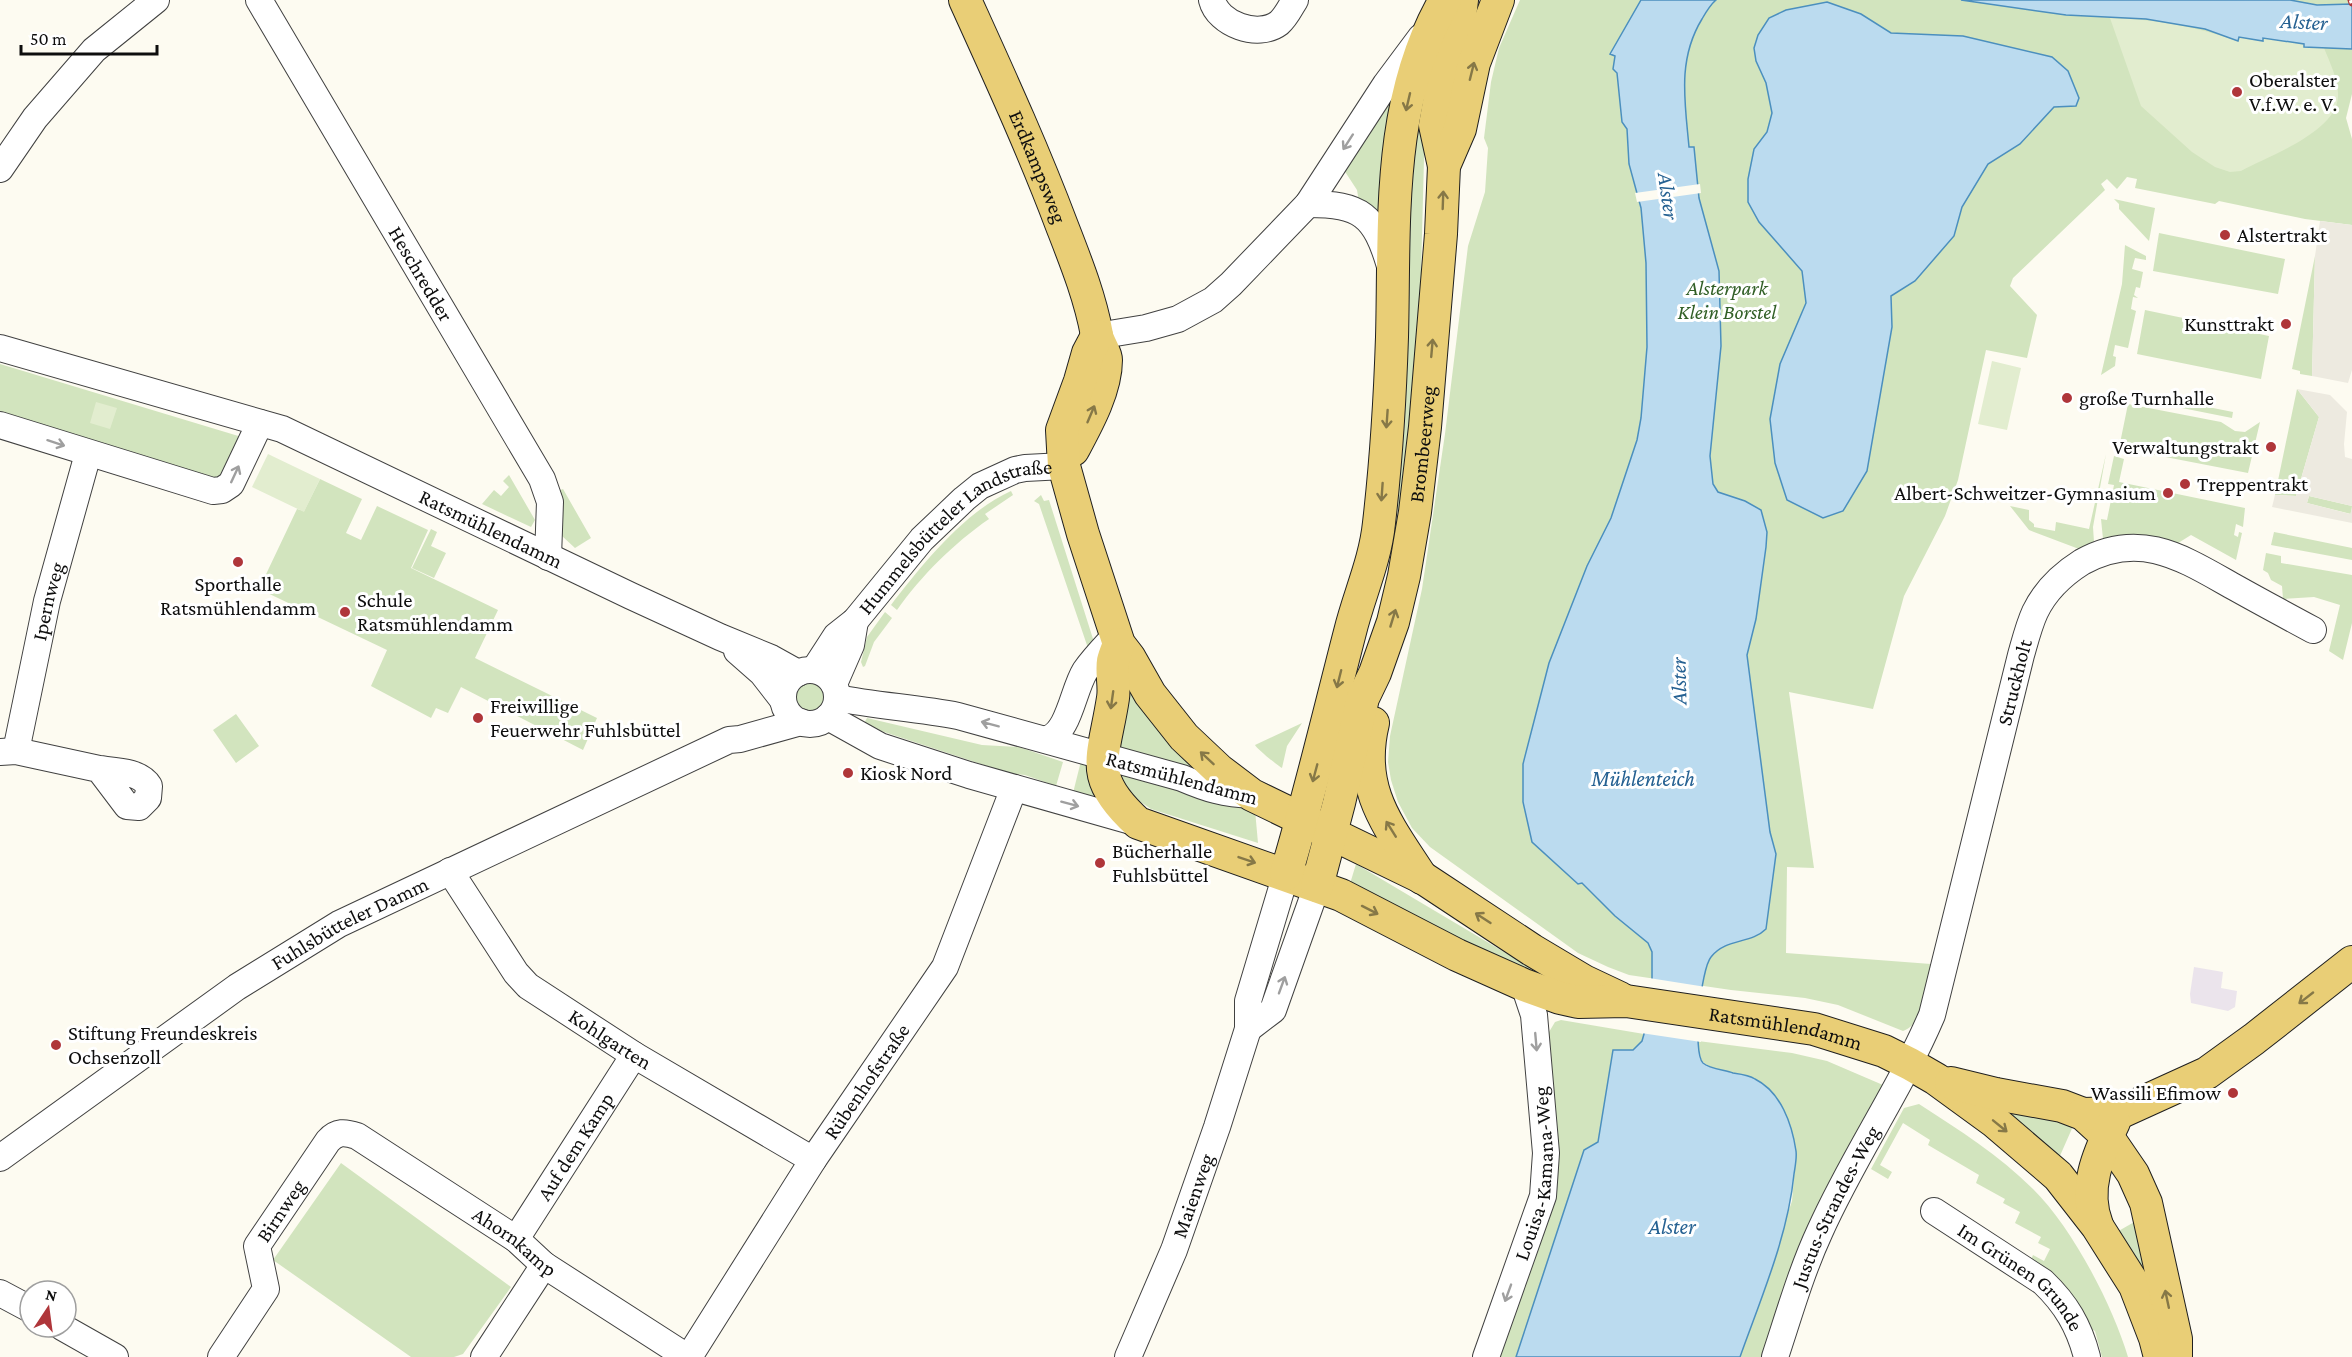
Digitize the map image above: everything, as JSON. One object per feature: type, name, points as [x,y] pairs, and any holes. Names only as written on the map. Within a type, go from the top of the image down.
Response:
[{"type":"main road","name":"Erdkampsweg","points":[[965,0],[1042,171],[1093,309],[1097,336],[1106,358],[1100,388],[1082,435],[1064,466]]},
{"type":"main road","points":[[1444,166],[1435,125],[1438,102],[1459,26],[1462,0]]},
{"type":"main road","name":"Brombeerweg","points":[[1317,886],[1363,698],[1375,673],[1397,605],[1415,512],[1425,427],[1441,234],[1444,166],[1461,129],[1474,63],[1498,0]]},
{"type":"main road","name":"Brombeerweg","points":[[1286,874],[1351,630],[1372,567],[1379,525],[1392,340],[1393,208],[1396,164],[1412,84],[1433,8]]},
{"type":"main road","points":[[1064,466],[1083,534],[1118,640],[1150,694],[1172,724],[1210,762],[1252,795]]},
{"type":"main road","points":[[1118,640],[1113,662],[1113,696],[1101,756],[1108,787],[1121,807],[1138,823]]},
{"type":"main road","points":[[1375,673],[1378,703],[1369,740],[1369,765],[1373,789],[1388,826],[1423,878]]},
{"type":"main road","name":"Ratsmühlendamm","points":[[1252,795],[1423,878],[1567,971],[1626,1001]]},
{"type":"main road","name":"Ratsmühlendamm","points":[[1138,823],[1341,895],[1457,955],[1524,985],[1578,1002],[1626,1001],[1814,1029],[1884,1051],[1923,1072],[1995,1122],[2058,1176],[2097,1226]]},
{"type":"main road","points":[[2160,1357],[2135,1286],[2097,1226],[2092,1213],[2090,1196],[2095,1170],[2113,1124],[2207,1073],[2352,962]]},
{"type":"main road","name":"Ratsmühlendamm","points":[[1923,1072],[1996,1094],[2062,1106],[2113,1124]]},
{"type":"main road","points":[[2113,1124],[2146,1203],[2176,1339],[2176,1357]]},
{"type":"street","points":[[0,169],[34,118],[94,50],[156,0]]},
{"type":"street","name":"Heschredder","points":[[259,0],[542,479],[550,501],[548,556]]},
{"type":"street","points":[[1212,0],[1229,22],[1256,30],[1267,29],[1278,24],[1295,0]]},
{"type":"street","points":[[1097,336],[1159,325],[1196,311],[1230,284],[1308,204],[1433,8]]},
{"type":"street","points":[[1308,204],[1341,205],[1359,212],[1374,225],[1382,240],[1393,277]]},
{"type":"street","name":"Ratsmühlendamm","points":[[0,348],[302,437],[548,556],[720,637],[771,658],[822,688],[865,703],[923,709],[990,724],[1182,778],[1210,790],[1226,794],[1252,795]]},
{"type":"street","points":[[0,425],[88,454],[213,490],[222,490],[231,484],[260,423]]},
{"type":"street","name":"Ipernweg","points":[[8,752],[88,454]]},
{"type":"street","name":"Hummelsbütteler Landstraße","points":[[822,688],[851,645],[855,621],[922,539],[980,486],[996,477],[1025,468],[1064,466]]},
{"type":"street","name":"Struckholt","points":[[1923,1072],[1932,1015],[2020,655],[2035,613],[2056,583],[2074,567],[2095,555],[2118,548],[2166,552],[2188,561],[2313,630]]},
{"type":"street","name":"Ratsmühlendamm","points":[[720,637],[762,673],[789,708],[815,723],[822,688]]},
{"type":"street","points":[[1047,739],[1061,730],[1084,674],[1118,640]]},
{"type":"street","points":[[789,708],[786,684],[822,688]]},
{"type":"street","name":"Ratsmühlendamm","points":[[822,688],[880,746],[1014,788],[1138,823]]},
{"type":"street","name":"Fuhlsbütteler Damm","points":[[0,1158],[237,987],[339,924],[729,740],[740,739],[789,708]]},
{"type":"street","points":[[8,752],[99,769]]},
{"type":"street","name":"Rübenhofstraße","points":[[688,1357],[813,1160],[945,967],[1014,788]]},
{"type":"street","name":"Kohlgarten","points":[[450,871],[516,974],[528,986],[634,1055],[813,1160]]},
{"type":"street","name":"Maienweg","points":[[1128,1357],[1174,1250],[1217,1128],[1248,1029],[1248,1001],[1286,874]]},
{"type":"street","points":[[1248,1029],[1273,1010],[1317,886]]},
{"type":"street","name":"Louisa-Kamana-Weg","points":[[1486,1357],[1543,1196],[1545,1184],[1546,1153],[1534,1015],[1524,985]]},
{"type":"street","name":"Auf dem Kamp","points":[[516,1239],[634,1055]]},
{"type":"street","name":"Justus-Strandes-Weg","points":[[1775,1357],[1804,1268],[1820,1230],[1855,1166],[1923,1072]]},
{"type":"street","name":"Ahornkamp","points":[[339,1133],[357,1136],[516,1239],[544,1265],[688,1357]]},
{"type":"street","name":"Birnweg","points":[[221,1357],[266,1289],[257,1246],[328,1141],[339,1133]]},
{"type":"street","name":"Im Grünen Grunde","points":[[1934,1211],[2043,1282],[2071,1313],[2087,1357]]},
{"type":"street","points":[[484,1357],[544,1265]]},
{"type":"street","points":[[0,1293],[18,1303]]},
{"type":"street","points":[[78,1336],[115,1357]]},
{"type":"shaded area","points":[[2320,221],[2352,225],[2352,370],[2348,383],[2312,376],[2315,256]]},
{"type":"shaded area","points":[[2297,389],[2330,395],[2347,412],[2344,444],[2345,457],[2352,459],[2352,506],[2309,496],[2307,503],[2350,514],[2352,509],[2352,523],[2272,507],[2275,495],[2296,496],[2319,417]]},
{"type":"shaded area","points":[[2194,967],[2223,972],[2221,988],[2237,991],[2235,1007],[2228,1011],[2191,1003]]},
{"type":"green space","name":"Alsterpark Klein Borstel","points":[[1520,0],[2352,0],[2352,94],[2346,118],[2352,139],[2352,225],[2305,219],[2219,201],[2215,204],[2135,188],[2137,179],[2127,177],[2117,189],[2107,179],[2101,184],[2105,190],[2013,278],[2010,286],[2037,315],[2027,358],[1986,350],[1958,480],[1945,516],[1904,596],[1873,709],[1789,692],[1814,868],[1787,867],[1786,953],[1931,964],[1920,1012],[1910,1027],[1903,1031],[1838,1005],[1805,998],[1629,975],[1608,967],[1578,953],[1430,847],[1412,828],[1398,802],[1388,762],[1390,736],[1422,589],[1445,434],[1468,246],[1485,192],[1488,148],[1484,138],[1491,82],[1499,48]]},
{"type":"green space","name":"Oberalster V.f.W. e. V.","points":[[2110,18],[2174,24],[2237,41],[2238,37],[2262,41],[2263,38],[2304,44],[2304,47],[2324,48],[2337,85],[2338,97],[2334,110],[2314,132],[2299,142],[2241,171],[2230,172],[2215,167],[2192,152],[2141,106]]},
{"type":"green space","points":[[1390,100],[1394,102],[1379,215],[1359,202],[1357,190],[1342,167]]},
{"type":"green space","points":[[1418,103],[1425,122],[1419,348],[1398,533],[1396,441],[1404,208]]},
{"type":"green space","points":[[2114,199],[2155,208],[2149,241],[2119,209],[2119,204]]},
{"type":"green space","points":[[2159,233],[2285,259],[2278,294],[2153,271]]},
{"type":"green space","points":[[2125,245],[2146,256],[2146,260],[2135,258],[2132,269],[2143,272],[2140,288],[2136,287],[2134,295],[2138,298],[2133,297],[2131,309],[2136,311],[2128,348],[2115,345],[2113,356],[2116,357],[2115,366],[2101,375],[2122,284]]},
{"type":"green space","points":[[2315,256],[2312,376],[2300,374],[2300,371],[2292,369]]},
{"type":"green space","points":[[2145,310],[2269,336],[2261,379],[2137,354]]},
{"type":"green space","points":[[1992,361],[2021,368],[2007,430],[1978,424]]},
{"type":"green space","points":[[0,364],[245,438],[244,445],[214,485],[0,413]]},
{"type":"green space","points":[[2297,389],[2319,417],[2296,496],[2275,495]]},
{"type":"green space","points":[[2138,393],[2233,412],[2232,418],[2137,399]]},
{"type":"green space","points":[[96,402],[117,408],[110,429],[90,423]]},
{"type":"green space","points":[[2128,404],[2221,422],[2235,431],[2245,432],[2260,422],[2248,473],[2119,448]]},
{"type":"green space","points":[[268,454],[320,479],[304,512],[252,487]]},
{"type":"green space","points":[[2106,454],[2093,527],[2094,542],[2079,549],[2029,530],[2010,506],[2029,510],[2029,520],[2034,527],[2055,531],[2056,522],[2089,529]]},
{"type":"green space","points":[[2114,456],[2124,459],[2119,482],[2245,508],[2243,527],[2236,524],[2234,535],[2238,537],[2239,532],[2242,533],[2236,560],[2191,535],[2175,545],[2103,539],[2101,519],[2107,520],[2114,485],[2108,484]]},
{"type":"green space","points":[[509,475],[535,520],[531,527],[482,504],[494,490],[501,496],[509,487],[503,481]]},
{"type":"green space","points":[[320,479],[362,499],[346,533],[361,540],[377,506],[428,530],[411,568],[498,610],[475,658],[597,718],[583,750],[461,687],[448,713],[436,708],[431,718],[371,686],[387,650],[259,589],[297,509],[304,511]]},
{"type":"green space","points":[[563,489],[591,538],[575,548],[562,536],[562,511],[558,491]]},
{"type":"green space","points":[[1011,491],[1013,495],[985,514],[989,519],[939,561],[897,610],[891,605],[930,557],[960,526],[994,500]]},
{"type":"green space","points":[[1041,495],[1044,501],[1049,500],[1094,642],[1090,654],[1039,504],[1034,501]]},
{"type":"green space","points":[[2309,496],[2352,506],[2351,514],[2307,503]]},
{"type":"green space","points":[[431,529],[437,532],[431,546],[446,553],[434,578],[412,568]]},
{"type":"green space","points":[[2274,532],[2352,548],[2352,560],[2271,545]]},
{"type":"green space","points":[[2266,553],[2281,556],[2281,563],[2352,575],[2352,623],[2343,660],[2329,651],[2340,605],[2314,597],[2283,599],[2282,586],[2271,580],[2268,573],[2263,570]]},
{"type":"green space","points":[[885,612],[892,618],[874,642],[863,667],[861,662],[867,637]]},
{"type":"green space","points":[[1124,678],[1198,771],[1113,750]]},
{"type":"green space","points":[[810,683],[820,687],[824,697],[820,707],[810,711],[800,707],[796,697],[800,687]]},
{"type":"green space","points":[[236,714],[259,746],[236,763],[213,730]]},
{"type":"green space","points":[[867,718],[982,745],[1019,747],[1063,762],[1056,786],[1025,775],[1008,773],[863,725]]},
{"type":"green space","points":[[1302,723],[1287,746],[1282,768],[1255,745]]},
{"type":"green space","points":[[1081,761],[1085,762],[1093,797],[1073,793]]},
{"type":"green space","points":[[1116,770],[1255,810],[1258,843],[1151,809],[1129,794]]},
{"type":"green space","points":[[1356,864],[1570,991],[1349,887]]},
{"type":"green space","points":[[1561,1020],[1644,1034],[1642,1041],[1633,1050],[1613,1050],[1598,1142],[1584,1150],[1516,1357],[1491,1357],[1543,1208],[1549,1032],[1555,1022]]},
{"type":"green space","points":[[1698,1041],[1792,1053],[1827,1061],[1890,1088],[1767,1357],[1740,1357],[1792,1201],[1796,1153],[1788,1121],[1705,1064],[1700,1055]]},
{"type":"green space","points":[[1919,1104],[1993,1154],[2048,1205],[2076,1245],[2102,1291],[2128,1357],[2102,1357],[2095,1331],[2089,1328],[2051,1272],[2031,1260],[2033,1255],[2044,1261],[2050,1249],[2038,1243],[2041,1237],[2015,1223],[2020,1212],[2003,1203],[2005,1199],[1976,1183],[1979,1175],[1928,1145],[1930,1140],[1903,1123],[1880,1165],[1892,1172],[1888,1179],[1871,1169],[1904,1108]]},
{"type":"green space","points":[[1993,1104],[2074,1124],[2059,1158]]},
{"type":"green space","points":[[341,1163],[511,1287],[463,1354],[454,1357],[411,1357],[273,1260]]},
{"type":"green space","points":[[2136,1221],[2150,1286],[2115,1233]]},
{"type":"water","points":[[1641,0],[1716,0],[1694,34],[1686,66],[1685,82],[1689,147],[1694,147],[1699,198],[1719,271],[1721,346],[1710,456],[1713,484],[1718,492],[1745,501],[1761,510],[1767,532],[1756,619],[1747,655],[1770,832],[1776,854],[1766,929],[1753,937],[1724,947],[1711,957],[1701,993],[1698,1043],[1700,1056],[1706,1065],[1750,1077],[1772,1092],[1788,1120],[1796,1160],[1791,1197],[1780,1244],[1740,1357],[1516,1357],[1584,1150],[1598,1142],[1613,1050],[1633,1050],[1642,1041],[1652,978],[1652,952],[1648,943],[1615,916],[1582,883],[1578,884],[1532,842],[1523,802],[1523,764],[1549,663],[1587,566],[1611,518],[1637,440],[1641,418],[1647,347],[1646,263],[1641,208],[1629,164],[1627,129],[1622,122],[1617,73],[1613,69],[1615,56],[1610,54]]},
{"type":"water","name":"Alster","points":[[1961,0],[2290,0],[2317,5],[2352,4],[2352,49],[2304,47],[2304,44],[2263,38],[2263,41],[2239,37],[2238,41],[2205,29],[2146,19],[2066,15]]},
{"type":"water","points":[[1827,2],[1861,14],[1891,33],[1963,36],[2052,57],[2068,71],[2079,98],[2076,106],[2054,107],[2020,144],[1988,164],[1962,207],[1954,236],[1915,281],[1891,296],[1892,327],[1867,471],[1843,511],[1823,518],[1787,500],[1775,463],[1770,419],[1780,364],[1806,303],[1802,271],[1759,222],[1748,202],[1748,179],[1754,149],[1767,132],[1772,113],[1766,83],[1756,61],[1754,48],[1758,35],[1769,18],[1786,10]]},
{"type":"pier","points":[[1700,184],[1701,193],[1637,202],[1635,193]]},
{"type":"pier","points":[[1649,978],[1706,987],[1701,1042],[1641,1033]]},
{"type":"place","name":"Oberalster V.f.W. e. V.","points":[[2237,92]]},
{"type":"place","name":"Alstertrakt","points":[[2225,235]]},
{"type":"place","name":"Kunsttrakt","points":[[2286,324]]},
{"type":"place","name":"große Turnhalle","points":[[2067,398]]},
{"type":"place","name":"Verwaltungstrakt","points":[[2271,447]]},
{"type":"place","name":"Treppentrakt","points":[[2185,484]]},
{"type":"place","name":"Albert-Schweitzer-Gymnasium","points":[[2168,493]]},
{"type":"place","name":"Sporthalle Ratsmühlendamm","points":[[238,562]]},
{"type":"place","name":"Schule Ratsmühlendamm","points":[[345,612]]},
{"type":"place","name":"Freiwillige Feuerwehr Fuhlsbüttel","points":[[478,718]]},
{"type":"place","name":"Kiosk Nord","points":[[848,773]]},
{"type":"place","name":"Bücherhalle Fuhlsbüttel","points":[[1100,863]]},
{"type":"place","name":"Stiftung Freundeskreis Ochsenzoll","points":[[56,1045]]},
{"type":"place","name":"Wassili Efimow","points":[[2233,1093]]},
{"type":"water label","name":"Mühlenteich","points":[[1643,778]]}]
